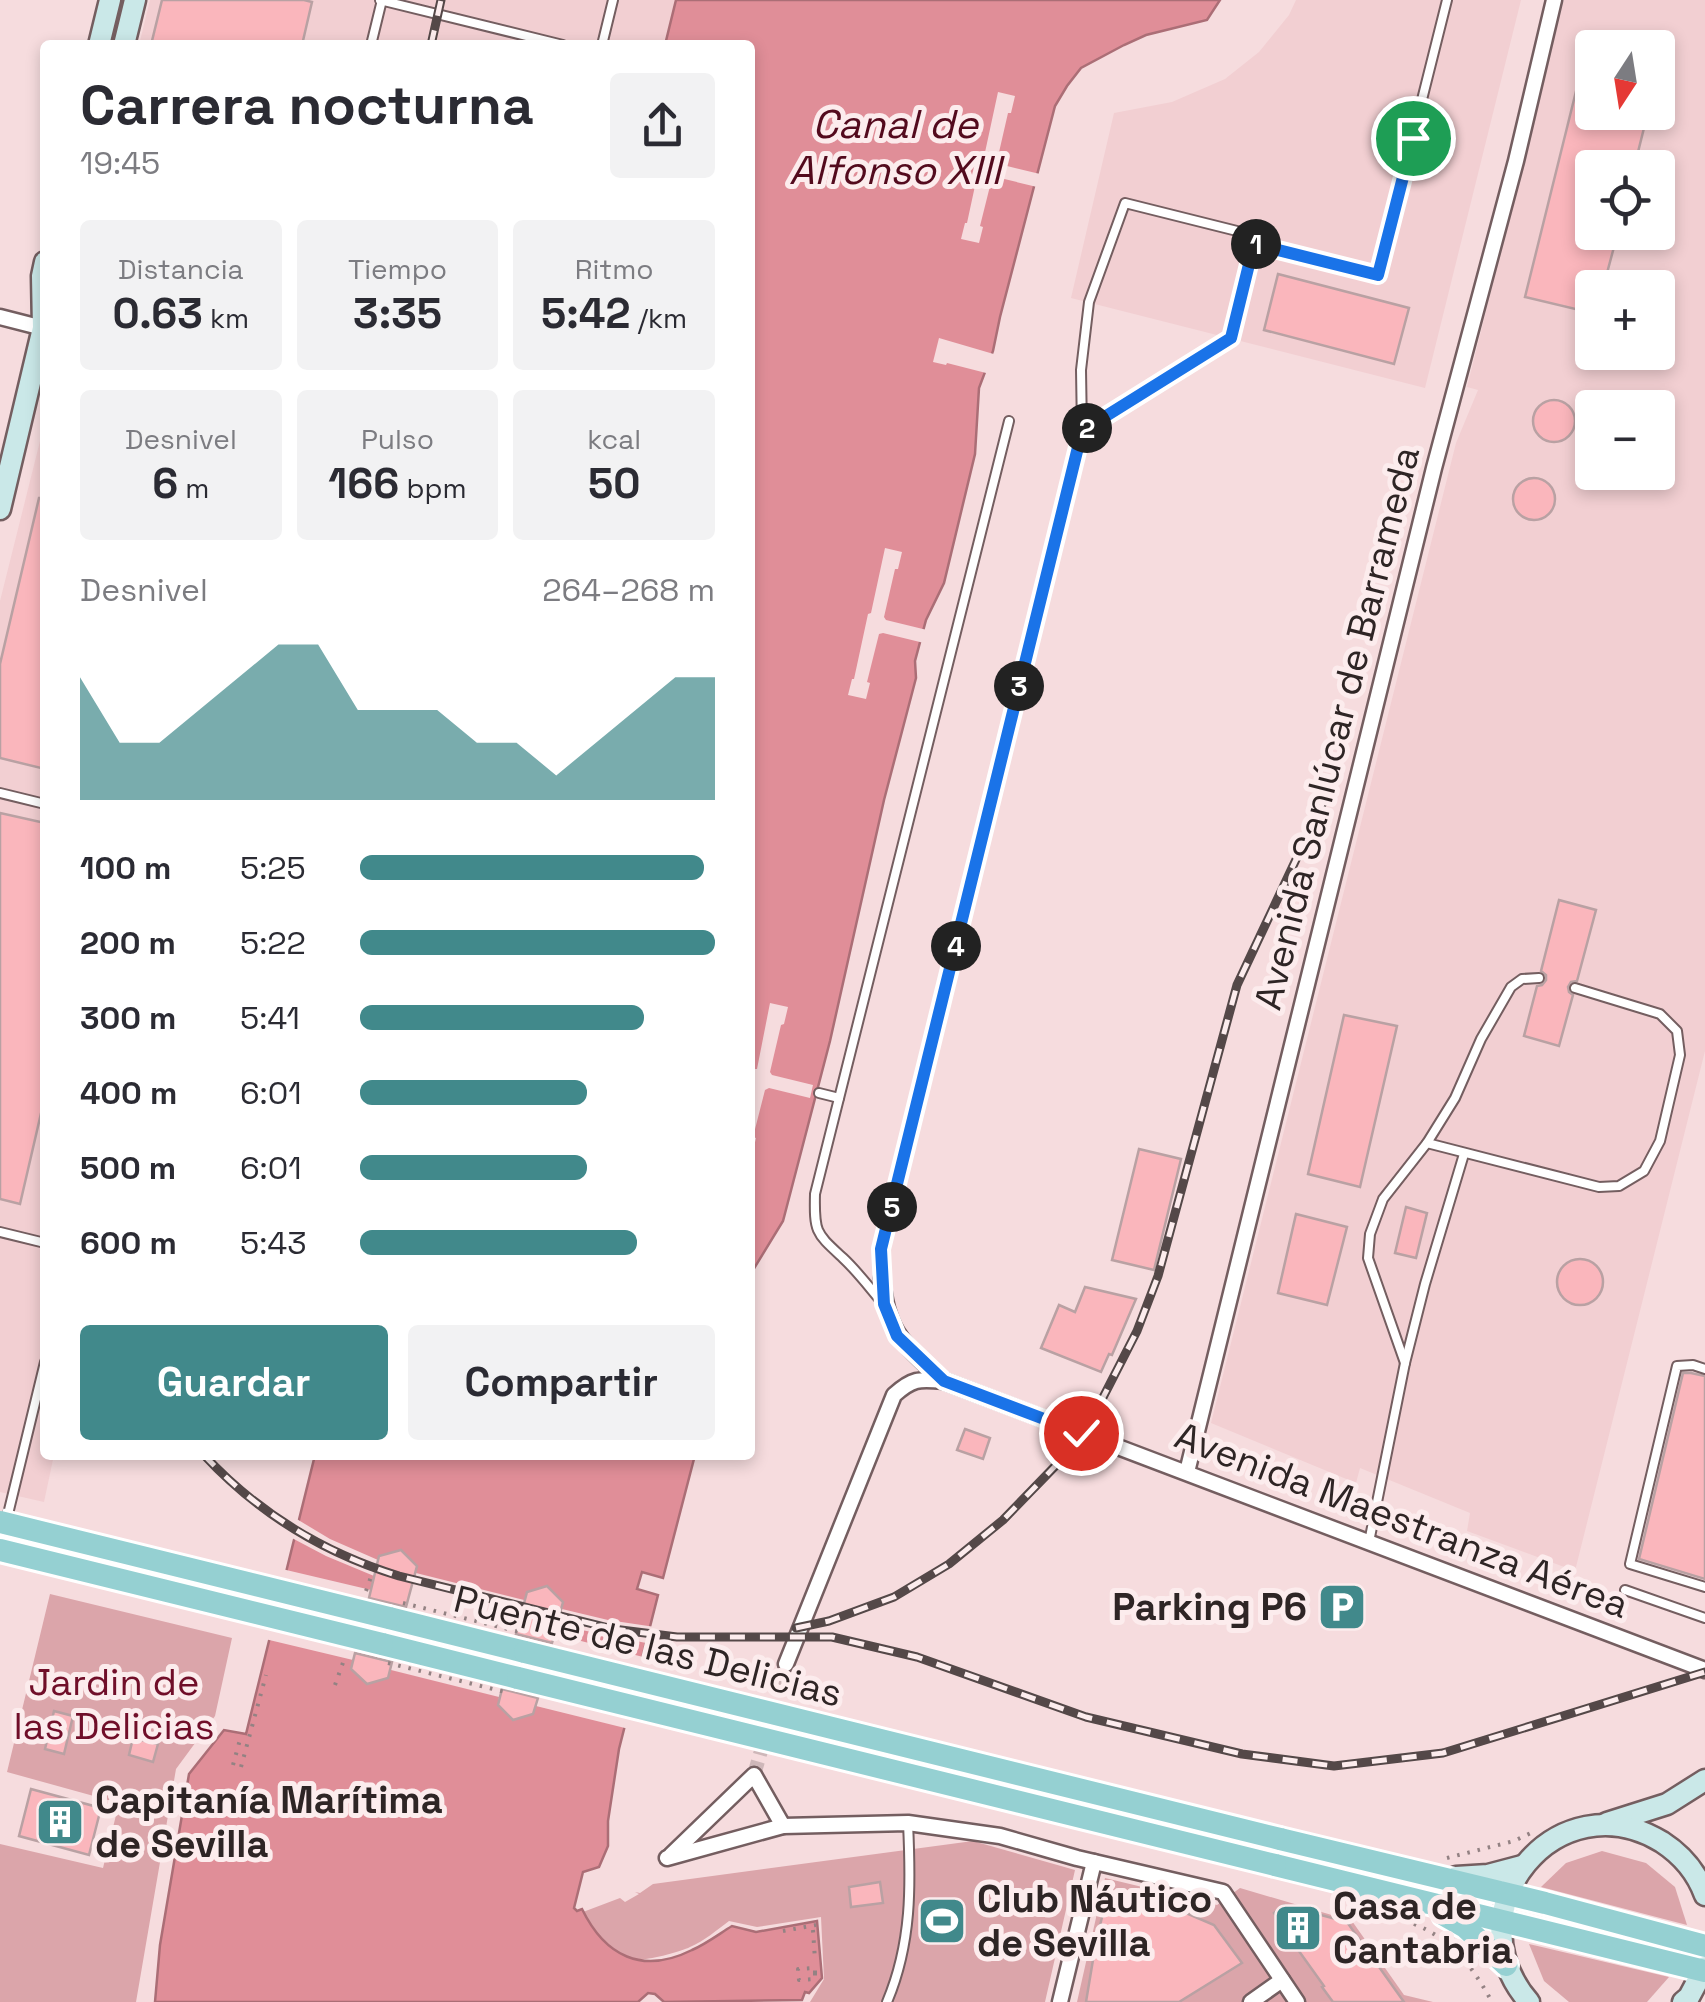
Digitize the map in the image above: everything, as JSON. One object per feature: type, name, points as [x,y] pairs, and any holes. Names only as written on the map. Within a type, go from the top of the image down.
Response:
[{"type":"main road","points":[[100,40],[110,0]]},
{"type":"main road","points":[[125,40],[135,0]]},
{"type":"main road","points":[[0,509],[40,343]]},
{"type":"main road","name":"Puente de las Delicias","points":[[0,1522],[1445,1878],[1705,1946]]},
{"type":"main road","name":"Puente de las Delicias","points":[[0,1549],[1274,1865],[1421,1913]]},
{"type":"main road","points":[[1521,1998],[1506,1965],[1500,1920],[1507,1894],[1522,1866],[1556,1838],[1666,1804],[1705,1780]]},
{"type":"main road","points":[[1600,1826],[1636,1830],[1670,1847],[1705,1890]]},
{"type":"main road","points":[[1445,1878],[1488,1875],[1522,1866]]},
{"type":"main road","points":[[1421,1913],[1500,1920],[1705,1970],[1692,1997]]},
{"type":"main road","points":[[1421,1913],[1465,1927],[1506,1965]]},
{"type":"street","name":"Avenida Sanlúcar de Barrameda","points":[[1187,1472],[1429,487],[1554,0]]},
{"type":"street","points":[[0,318],[40,325]]},
{"type":"street","points":[[882,1278],[884,1304],[897,1336],[944,1381]]},
{"type":"street","name":"Avenida Maestranza Aérea","points":[[786,1664],[894,1395],[906,1384],[920,1379],[944,1381],[1705,1670]]},
{"type":"street","points":[[783,1826],[754,1775],[667,1858],[783,1826],[908,1823],[1000,1836],[1223,1892],[1297,2002]]},
{"type":"street","points":[[1060,2002],[1094,1862]]},
{"type":"street","points":[[1251,2002],[1282,1980]]},
{"type":"lane","points":[[372,40],[381,0],[542,40]]},
{"type":"lane","points":[[603,40],[613,0]]},
{"type":"lane","points":[[1254,244],[1378,275],[1447,0]]},
{"type":"lane","points":[[882,1278],[881,1249],[1082,431],[1081,370],[1089,302],[1125,203],[1249,234],[1254,244],[1231,338],[1082,431]]},
{"type":"lane","points":[[884,1304],[818,1232],[815,1194],[1010,421]]},
{"type":"lane","points":[[0,793],[40,803]]},
{"type":"lane","points":[[1405,1363],[1368,1258],[1370,1234],[1383,1199],[1456,1098],[1511,986],[1522,978],[1539,978]]},
{"type":"lane","points":[[1427,1143],[1599,1187],[1619,1186],[1644,1170],[1660,1141],[1680,1055],[1678,1031],[1660,1014],[1574,988]]},
{"type":"lane","points":[[819,1093],[839,1098]]},
{"type":"lane","points":[[1369,1542],[1405,1363],[1464,1154]]},
{"type":"lane","points":[[0,1232],[40,1242]]},
{"type":"lane","points":[[1705,1368],[1677,1366],[1630,1564],[1705,1587]]},
{"type":"lane","points":[[0,1549],[40,1383]]},
{"type":"lane","points":[[1625,1590],[1705,1618]]},
{"type":"lane","points":[[887,2002],[907,1938],[911,1890],[908,1823]]},
{"type":"path","points":[[240,1767],[266,1674]]},
{"type":"path","points":[[234,1765],[241,1736]]},
{"type":"path","points":[[1421,1913],[1464,1957],[1492,2002]]},
{"type":"path","points":[[783,1931],[814,1928],[815,1960]]},
{"type":"shaded area","points":[[150,0],[676,0],[666,40],[140,40]]},
{"type":"shaded area","points":[[1296,0],[1521,0],[1425,388],[1071,298],[1114,113],[1172,102],[1225,79],[1259,52]]},
{"type":"shaded area","points":[[1564,0],[1705,0],[1705,1051],[1575,1571],[1467,1531],[1470,1513],[1360,1468],[1356,1483],[1211,1423],[1456,443],[1478,390],[1467,387]]},
{"type":"shaded area","points":[[40,441],[40,1460],[53,1460],[44,1502],[0,1492],[0,601]]},
{"type":"green space","name":"Jardin de las Delicias","points":[[50,1594],[232,1638],[215,1716],[176,1769],[136,2002],[0,2002],[0,1844],[103,1868],[119,1803],[7,1772]]},
{"type":"green space","name":"Club Náutico de Sevilla","points":[[973,1841],[1075,1870],[1045,2002],[810,2002],[824,1979],[821,1917],[757,1927],[729,1921],[690,1947],[642,1959],[611,1948],[591,1928],[583,1912],[620,1898],[625,1902],[639,1894],[635,1892],[653,1884]]},
{"type":"green space","points":[[1602,1851],[1646,1863],[1675,1887],[1687,1925],[1541,1887],[1566,1863]]},
{"type":"green space","points":[[1105,1878],[1217,1905],[1240,1888],[1352,1921],[1404,1995],[1433,2002],[1077,2002]]},
{"type":"green space","points":[[1529,1944],[1669,1977],[1647,2002],[1569,2002],[1544,1981]]},
{"type":"water","name":"Canal de Alfonso XIII","points":[[676,0],[1220,0],[1207,20],[1146,35],[1081,68],[1055,106],[993,351],[979,388],[975,454],[944,583],[926,620],[915,661],[916,678],[884,800],[830,1041],[783,1221],[755,1267],[755,40],[666,40]]},
{"type":"water","points":[[314,1460],[694,1460],[663,1578],[642,1572],[637,1589],[658,1595],[619,1749],[608,1846],[599,1867],[583,1872],[574,1908],[582,1909],[602,1939],[614,1949],[641,1960],[657,1961],[702,1945],[732,1926],[756,1932],[817,1921],[822,1978],[809,1993],[805,1992],[802,2000],[664,2002],[648,1993],[638,2002],[155,2002],[160,1945],[189,1774],[224,1730],[246,1734]]},
{"type":"pier","points":[[998,92],[1015,96],[997,161],[1040,174],[1037,187],[992,178],[979,243],[961,239]]},
{"type":"pier","points":[[939,338],[997,355],[990,374],[933,362]]},
{"type":"pier","points":[[885,548],[902,552],[884,617],[927,630],[924,643],[879,634],[866,699],[848,695]]},
{"type":"pier","points":[[770,1003],[788,1007],[770,1072],[813,1085],[810,1098],[765,1090],[755,1129],[757,1069]]},
{"type":"pier","points":[[295,1518],[378,1560],[379,1556],[401,1550],[417,1566],[416,1573],[524,1600],[527,1592],[547,1586],[563,1602],[562,1609],[655,1627],[651,1644],[557,1625],[554,1634],[647,1658],[629,1729],[536,1706],[533,1714],[513,1720],[498,1705],[499,1697],[391,1670],[388,1678],[367,1684],[351,1669],[353,1660],[265,1639],[282,1569],[371,1590],[374,1576],[290,1537]]},
{"type":"building","points":[[162,0],[312,2],[303,40],[152,40]]},
{"type":"building","points":[[1575,95],[1575,130],[1644,130],[1638,150],[1575,150],[1575,250],[1613,250],[1608,270],[1575,270],[1575,309],[1525,297]]},
{"type":"building","points":[[1278,274],[1409,308],[1394,364],[1264,330]]},
{"type":"building","points":[[1546,402],[1562,402],[1573,413],[1573,429],[1562,440],[1546,440],[1535,429],[1535,413]]},
{"type":"building","points":[[1534,478],[1549,484],[1555,499],[1549,514],[1534,520],[1519,514],[1513,499],[1519,484]]},
{"type":"building","points":[[40,498],[40,768],[0,758],[0,664]]},
{"type":"building","points":[[0,813],[40,822],[40,1118],[20,1204],[0,1199]]},
{"type":"building","points":[[1559,900],[1596,910],[1577,981],[1568,987],[1573,995],[1559,1046],[1524,1036],[1537,986],[1546,980],[1541,971]]},
{"type":"building","points":[[1344,1015],[1397,1026],[1360,1187],[1308,1174]]},
{"type":"building","points":[[1139,1149],[1181,1159],[1154,1270],[1112,1260]]},
{"type":"building","points":[[1406,1207],[1427,1213],[1416,1258],[1395,1253]]},
{"type":"building","points":[[1296,1214],[1347,1227],[1327,1305],[1278,1293]]},
{"type":"building","points":[[1580,1259],[1596,1266],[1603,1282],[1596,1298],[1580,1305],[1564,1298],[1557,1282],[1564,1266]]},
{"type":"building","points":[[1085,1287],[1136,1299],[1101,1372],[1041,1348],[1059,1305],[1075,1312]]},
{"type":"building","points":[[1683,1373],[1705,1376],[1705,1579],[1639,1559]]},
{"type":"building","points":[[965,1429],[990,1438],[983,1459],[957,1450]]},
{"type":"building","points":[[401,1550],[417,1566],[406,1607],[369,1598],[379,1556]]},
{"type":"building","points":[[547,1586],[563,1602],[552,1643],[516,1634],[527,1592]]},
{"type":"building","points":[[355,1653],[392,1662],[388,1678],[367,1684],[351,1669]]},
{"type":"building","points":[[502,1689],[538,1698],[533,1714],[513,1720],[498,1705]]},
{"type":"building","points":[[54,1711],[73,1716],[64,1754],[45,1749]]},
{"type":"building","points":[[133,1738],[158,1744],[153,1762],[129,1755]]},
{"type":"building","name":"Capitanía Marítima de Sevilla","points":[[31,1789],[101,1808],[89,1855],[19,1836]]},
{"type":"building","points":[[880,1882],[883,1903],[851,1907],[849,1887]]},
{"type":"building","points":[[1108,1892],[1186,1913],[1214,1925],[1242,1963],[1179,2002],[1086,2002]]},
{"type":"building","points":[[1284,1905],[1347,1922],[1404,2002],[1333,2002],[1274,1913]]},
{"type":"tunnel","points":[[754,1775],[786,1664]]},
{"type":"railway","points":[[432,40],[441,0]]},
{"type":"railway","points":[[796,1628],[829,1621],[894,1597],[949,1564],[1003,1520],[1065,1456],[1095,1413],[1137,1331],[1158,1276],[1237,985],[1324,800]]},
{"type":"railway","points":[[209,1460],[246,1495],[293,1528],[344,1555],[399,1576],[613,1629],[677,1637],[832,1637],[917,1657],[1086,1717],[1242,1754],[1334,1766],[1443,1753],[1705,1672]]},
{"type":"place","name":"Parking P6","points":[[1342,1607]]},
{"type":"place","name":"Capitanía Marítima de Sevilla","points":[[60,1822]]},
{"type":"place","name":"Club Náutico de Sevilla","points":[[942,1921]]},
{"type":"place","name":"Casa de Cantabria","points":[[1298,1928]]},
{"type":"route","points":[[1081,1433],[944,1381],[897,1336],[884,1304],[881,1249],[1082,431],[1231,338],[1254,244],[1378,275],[1413,138]]}]
